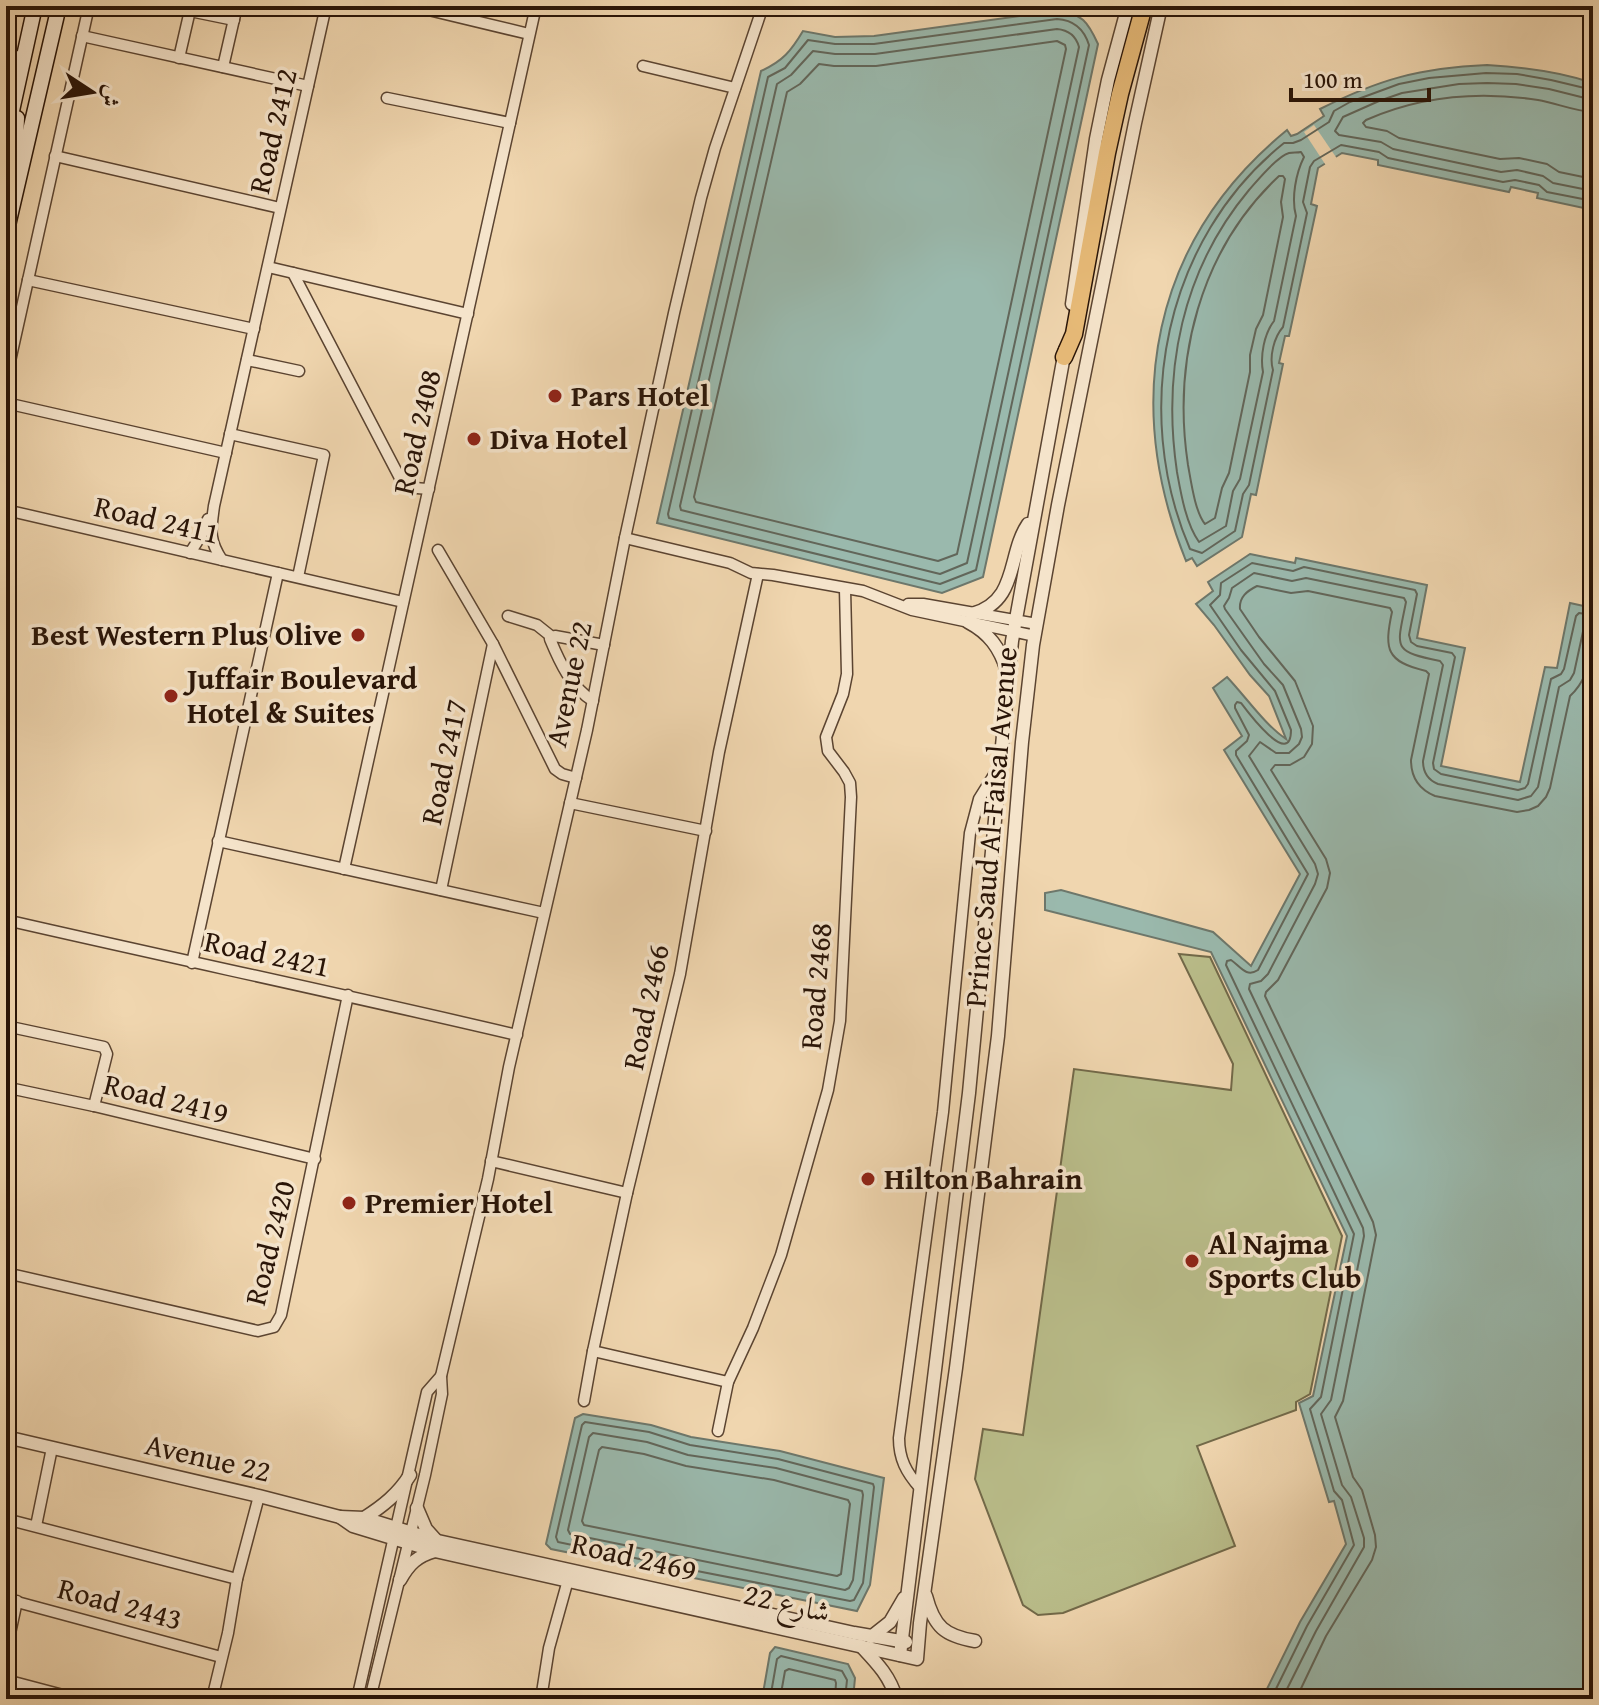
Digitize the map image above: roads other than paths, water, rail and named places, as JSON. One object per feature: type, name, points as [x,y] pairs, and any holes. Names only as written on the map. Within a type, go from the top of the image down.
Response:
[{"type":"main road","points":[[6,138],[10,105],[35,6]]},
{"type":"main road","points":[[6,234],[59,6]]},
{"type":"main road","points":[[1064,357],[1074,334],[1107,153],[1144,6]]},
{"type":"main road","points":[[6,79],[26,44]]},
{"type":"main road","points":[[10,105],[18,122],[9,176],[12,200]]},
{"type":"street","points":[[6,379],[89,6]]},
{"type":"street","points":[[223,67],[237,6]]},
{"type":"street","name":"Road 2412","points":[[222,560],[212,543],[210,532],[214,506],[326,6]]},
{"type":"street","points":[[412,6],[529,34]]},
{"type":"street","name":"Road 2408","points":[[344,869],[536,6]]},
{"type":"street","name":"Avenue 22","points":[[370,1699],[417,1508],[442,1394],[441,1376],[593,701],[625,538],[701,198],[720,130],[763,6]]},
{"type":"street","points":[[1116,6],[1123,22]]},
{"type":"street","name":"Prince Saud Al-Faisal Avenue","points":[[900,1655],[969,1093],[1014,626],[1064,357],[1096,139],[1128,6]]},
{"type":"street","name":"Prince Saud Al-Faisal Avenue","points":[[917,1659],[996,1050],[1022,742],[1036,630],[1061,490],[1161,6]]},
{"type":"street","points":[[179,58],[190,8],[234,20]]},
{"type":"street","points":[[82,36],[308,86]]},
{"type":"street","points":[[643,66],[735,88]]},
{"type":"street","points":[[387,98],[510,123]]},
{"type":"street","points":[[55,156],[280,208]]},
{"type":"street","points":[[268,267],[468,314]]},
{"type":"street","points":[[293,273],[401,480],[411,487],[429,489]]},
{"type":"street","points":[[28,280],[254,329]]},
{"type":"street","points":[[247,360],[299,371]]},
{"type":"street","points":[[6,403],[226,453]]},
{"type":"street","points":[[230,434],[324,455],[298,577]]},
{"type":"street","name":"Road 2412","points":[[190,553],[214,506]]},
{"type":"street","name":"Road 2411","points":[[6,510],[403,602]]},
{"type":"street","points":[[970,618],[1002,595],[1023,534],[1034,519]]},
{"type":"street","points":[[625,538],[722,561],[751,573],[863,591],[902,606],[1036,630]]},
{"type":"street","points":[[438,550],[493,644],[555,769],[576,778]]},
{"type":"street","points":[[192,963],[278,573]]},
{"type":"street","name":"Road 2466","points":[[584,1401],[627,1193],[677,986],[719,752],[758,574]]},
{"type":"street","name":"Road 2468","points":[[718,1431],[728,1382],[781,1255],[823,1112],[840,1021],[851,797],[850,783],[828,751],[826,737],[843,694],[847,674],[845,589]]},
{"type":"street","points":[[508,616],[537,625],[552,637],[604,645]]},
{"type":"street","points":[[970,618],[994,642],[1008,673]]},
{"type":"street","points":[[552,637],[550,641],[573,685],[593,701]]},
{"type":"street","name":"Road 2417","points":[[441,890],[493,644]]},
{"type":"street","points":[[920,1488],[908,1474],[900,1457],[899,1438],[943,1112],[970,833],[979,799],[999,767]]},
{"type":"street","points":[[570,803],[706,831]]},
{"type":"street","points":[[218,841],[544,913]]},
{"type":"street","name":"Road 2421","points":[[6,920],[517,1035]]},
{"type":"street","name":"Road 2420","points":[[6,1273],[258,1331],[274,1327],[281,1315],[348,995]]},
{"type":"street","points":[[6,1026],[106,1049],[94,1106]]},
{"type":"street","name":"Road 2419","points":[[6,1092],[14,1089],[94,1106],[315,1159]]},
{"type":"street","points":[[491,1161],[627,1193]]},
{"type":"street","points":[[593,1351],[728,1382]]},
{"type":"street","name":"Avenue 22","points":[[357,1699],[427,1392],[441,1376]]},
{"type":"street","name":"Avenue 22","points":[[6,1437],[259,1496],[340,1517],[353,1526],[395,1533]]},
{"type":"street","points":[[36,1526],[52,1448]]},
{"type":"street","points":[[364,1518],[392,1498],[410,1475]]},
{"type":"street","points":[[212,1699],[237,1579],[259,1496]]},
{"type":"street","points":[[417,1508],[436,1546],[568,1580],[549,1648],[541,1699]]},
{"type":"street","name":"Road 2469","points":[[340,1517],[364,1518],[395,1533],[436,1546],[866,1641],[918,1644]]},
{"type":"street","name":"Road 2443","points":[[6,1519],[237,1579]]},
{"type":"street","points":[[400,1580],[413,1561],[436,1546]]},
{"type":"street","name":"شارع 22","points":[[568,1580],[866,1641],[917,1659]]},
{"type":"street","points":[[896,1698],[866,1641],[890,1622],[908,1583]]},
{"type":"street","points":[[925,1591],[940,1628],[959,1638],[975,1641]]},
{"type":"street","points":[[6,1652],[11,1600]]},
{"type":"street","name":"Road 2443","points":[[11,1600],[221,1657]]},
{"type":"street","points":[[6,1680],[78,1699]]},
{"type":"water","points":[[1057,11],[1083,20],[1098,44],[983,577],[942,593],[657,523],[761,71],[786,55],[803,31],[835,37],[874,36]]},
{"type":"water","points":[[1487,65],[1541,70],[1593,83],[1593,210],[1537,198],[1538,193],[1511,187],[1509,192],[1378,165],[1378,160],[1342,153],[1318,168],[1311,204],[1317,206],[1289,336],[1285,336],[1279,363],[1283,364],[1256,495],[1251,494],[1242,537],[1197,566],[1192,558],[1186,561],[1166,501],[1156,442],[1154,384],[1162,328],[1178,273],[1205,222],[1241,174],[1287,130],[1291,136],[1297,134],[1324,116],[1320,109],[1401,77]]},
{"type":"water","points":[[1250,554],[1295,563],[1296,558],[1427,585],[1417,638],[1465,648],[1441,766],[1520,782],[1545,667],[1557,668],[1570,603],[1593,608],[1593,1699],[1262,1699],[1300,1622],[1346,1544],[1334,1501],[1329,1502],[1299,1403],[1313,1396],[1347,1236],[1211,952],[1045,910],[1045,893],[1061,890],[1213,932],[1251,966],[1300,874],[1224,750],[1242,736],[1213,688],[1227,677],[1263,719],[1286,739],[1269,696],[1196,604],[1213,591],[1208,582]]},
{"type":"water","points":[[583,1414],[651,1425],[691,1437],[780,1451],[884,1478],[870,1585],[857,1611],[551,1549],[546,1544],[575,1418]]},
{"type":"water","points":[[775,1647],[848,1664],[855,1678],[853,1699],[762,1699],[770,1653]]},
{"type":"place","name":"Pars Hotel","points":[[555,396]]},
{"type":"place","name":"Diva Hotel","points":[[474,439]]},
{"type":"place","name":"Best Western Plus Olive","points":[[358,635]]},
{"type":"place","name":"Juffair Boulevard Hotel & Suites","points":[[171,696]]},
{"type":"place","name":"Hilton Bahrain","points":[[868,1179]]},
{"type":"place","name":"Premier Hotel","points":[[349,1203]]},
{"type":"place","name":"Al Najma Sports Club","points":[[1192,1261]]}]
